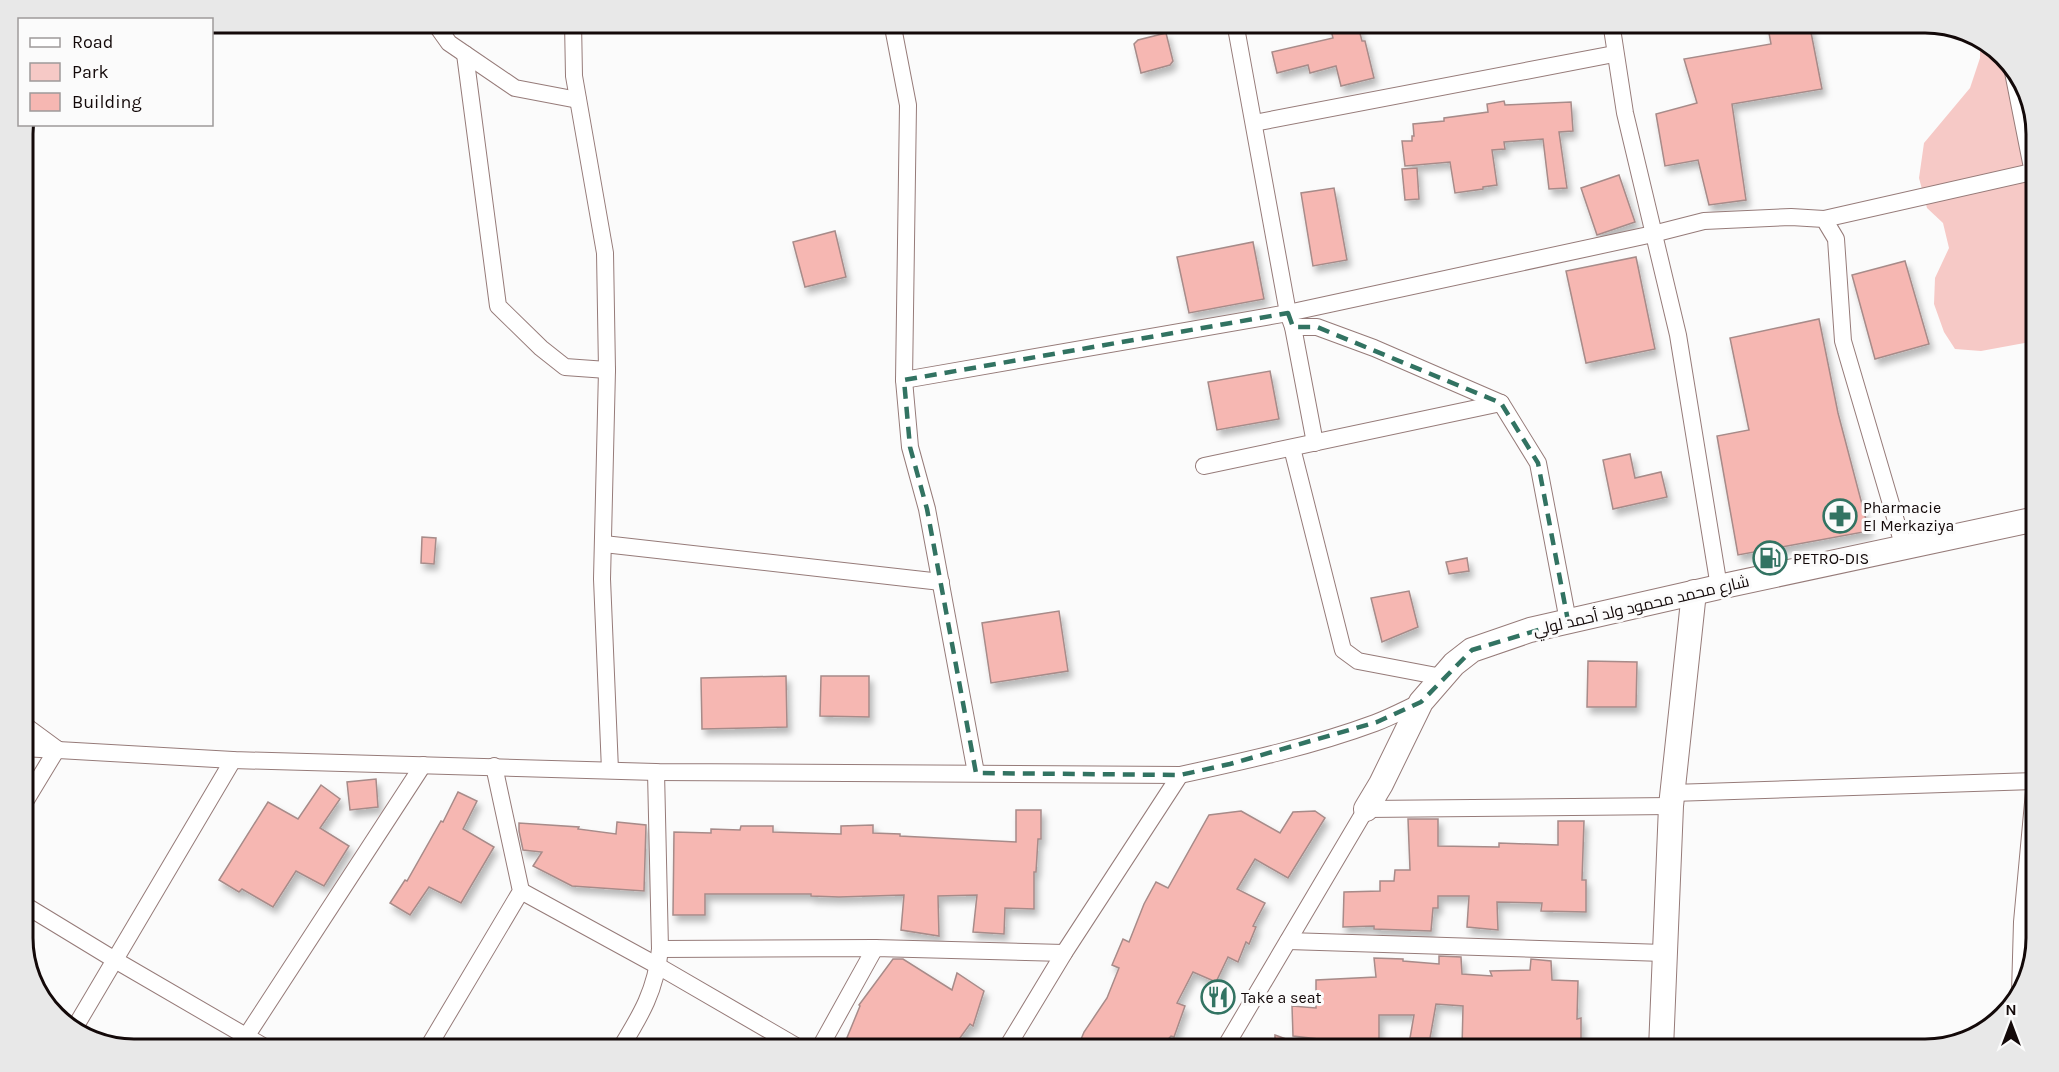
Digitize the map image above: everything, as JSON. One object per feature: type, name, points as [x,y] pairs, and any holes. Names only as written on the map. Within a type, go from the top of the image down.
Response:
[{"type":"street","points":[[442,33],[449,43],[515,88],[578,100]]},
{"type":"street","points":[[573,33],[574,76],[605,253],[607,370],[602,579],[610,770]]},
{"type":"street","points":[[894,33],[908,105],[904,380],[910,447],[927,509],[976,774]]},
{"type":"street","points":[[1237,33],[1315,443]]},
{"type":"street","points":[[1612,33],[1624,113],[1678,335],[1719,587]]},
{"type":"street","points":[[465,54],[498,306],[541,348],[565,367],[607,370]]},
{"type":"street","points":[[1254,123],[1614,54]]},
{"type":"street","points":[[2017,92],[2026,134]]},
{"type":"street","points":[[904,380],[1291,320],[1704,221],[1791,217],[1824,219],[2026,179]]},
{"type":"street","points":[[1824,219],[1836,239],[1843,341],[1904,548]]},
{"type":"street","points":[[1291,320],[1374,348],[1501,403],[1538,463],[1568,621]]},
{"type":"street","points":[[1204,466],[1501,403]]},
{"type":"street","points":[[1292,448],[1343,650],[1358,661],[1442,677]]},
{"type":"street","name":"شارع محمد محمود ولد أحمد لولي","points":[[1366,809],[1381,784],[1421,702],[1442,677],[1472,650],[1530,630],[1568,621],[2026,521]]},
{"type":"street","points":[[604,544],[941,582]]},
{"type":"street","points":[[1661,1039],[1671,800],[1694,592]]},
{"type":"street","points":[[33,748],[233,760],[656,772],[1180,775],[1339,735],[1377,722],[1421,702]]},
{"type":"street","points":[[33,731],[57,749]]},
{"type":"street","points":[[33,789],[57,749]]},
{"type":"street","points":[[78,1022],[233,760]]},
{"type":"street","points":[[245,1039],[423,765]]},
{"type":"street","points":[[434,1039],[521,891],[494,766]]},
{"type":"street","points":[[626,1039],[646,1006],[654,986],[660,949],[656,772]]},
{"type":"street","points":[[1013,1039],[1064,953],[1180,775]]},
{"type":"street","points":[[1233,1039],[1366,809],[1671,800],[2026,782]]},
{"type":"street","points":[[521,891],[658,966],[782,1039]]},
{"type":"street","points":[[33,910],[115,960],[236,1039]]},
{"type":"street","points":[[1288,941],[1664,953]]},
{"type":"street","points":[[660,949],[875,948],[1064,953]]},
{"type":"street","points":[[825,1039],[875,948]]},
{"type":"highlighted area","points":[[1288,313],[1293,327],[1317,327],[1501,403],[1538,463],[1568,621],[1472,650],[1421,702],[1377,722],[1230,764],[1180,775],[976,773],[927,509],[910,447],[904,380]]},
{"type":"green space","points":[[1980,49],[1992,58],[2009,78],[2021,101],[2026,127],[2026,343],[1981,351],[1955,349],[1944,332],[1934,304],[1935,278],[1949,248],[1943,223],[1927,208],[1919,178],[1924,143],[1970,88],[1980,58]]},
{"type":"building","points":[[1166,33],[1173,61],[1170,65],[1141,73],[1134,44],[1138,40]]},
{"type":"building","points":[[1332,33],[1360,33],[1362,41],[1365,41],[1374,78],[1341,86],[1336,66],[1310,73],[1308,65],[1277,73],[1272,52],[1333,38]]},
{"type":"building","points":[[1769,33],[1811,33],[1822,89],[1732,104],[1746,200],[1709,205],[1698,160],[1665,166],[1656,114],[1697,103],[1684,59],[1771,44]]},
{"type":"building","points":[[1504,101],[1505,105],[1571,102],[1573,131],[1559,132],[1567,188],[1549,189],[1543,139],[1504,142],[1505,149],[1492,150],[1497,185],[1483,187],[1483,189],[1455,193],[1450,162],[1405,166],[1402,141],[1412,141],[1413,124],[1444,121],[1444,118],[1488,112],[1487,104]]},
{"type":"building","points":[[1417,168],[1419,199],[1405,200],[1402,169]]},
{"type":"building","points":[[1619,175],[1635,222],[1597,235],[1581,188]]},
{"type":"building","points":[[1334,188],[1347,260],[1313,266],[1301,193]]},
{"type":"building","points":[[835,231],[846,277],[805,287],[793,242]]},
{"type":"building","points":[[1253,242],[1264,299],[1189,313],[1177,257]]},
{"type":"building","points":[[1636,257],[1655,349],[1586,363],[1566,271]]},
{"type":"building","points":[[1905,261],[1929,344],[1875,359],[1852,275]]},
{"type":"building","points":[[1819,319],[1838,413],[1869,531],[1738,555],[1717,436],[1749,430],[1730,338]]},
{"type":"building","points":[[1270,371],[1279,419],[1217,430],[1208,382]]},
{"type":"building","points":[[1630,454],[1635,478],[1661,472],[1667,497],[1613,509],[1603,460]]},
{"type":"building","points":[[422,537],[436,538],[434,564],[421,563]]},
{"type":"building","points":[[1467,558],[1469,571],[1449,574],[1446,562]]},
{"type":"building","points":[[1409,591],[1418,627],[1382,642],[1371,598]]},
{"type":"building","points":[[1059,611],[1068,671],[991,683],[982,623]]},
{"type":"building","points":[[1588,661],[1637,662],[1636,707],[1587,707]]},
{"type":"building","points":[[786,676],[787,727],[702,729],[701,678]]},
{"type":"building","points":[[821,676],[869,676],[869,717],[820,716]]},
{"type":"building","points":[[376,779],[378,807],[350,810],[347,782]]},
{"type":"building","points":[[321,785],[340,799],[320,828],[349,846],[324,886],[296,871],[273,907],[242,889],[239,892],[219,880],[268,802],[298,819]]},
{"type":"building","points":[[458,792],[477,801],[463,829],[494,847],[461,903],[429,887],[410,915],[390,903],[405,880],[407,881],[441,821],[443,822]]},
{"type":"building","points":[[1016,810],[1041,810],[1041,839],[1038,839],[1036,872],[1034,872],[1034,909],[1005,908],[1004,934],[973,932],[977,895],[938,896],[939,936],[901,930],[904,895],[839,897],[811,896],[811,894],[705,894],[705,915],[673,915],[674,832],[711,833],[711,829],[740,830],[741,826],[773,826],[773,832],[841,834],[841,826],[873,825],[873,833],[1016,842]]},
{"type":"building","points":[[1241,811],[1280,833],[1293,812],[1315,811],[1325,818],[1288,878],[1255,859],[1237,889],[1265,903],[1253,926],[1256,927],[1249,944],[1246,942],[1238,962],[1228,957],[1216,982],[1193,972],[1177,1003],[1185,1006],[1174,1037],[1171,1036],[1168,1039],[1081,1039],[1107,998],[1119,968],[1112,965],[1123,939],[1129,942],[1144,904],[1156,882],[1168,888],[1209,815]]},
{"type":"building","points":[[1408,819],[1438,819],[1438,846],[1499,847],[1499,843],[1558,845],[1558,821],[1584,821],[1582,880],[1586,880],[1586,912],[1541,911],[1542,903],[1497,902],[1498,930],[1467,927],[1469,896],[1438,896],[1438,908],[1433,908],[1431,931],[1374,929],[1374,926],[1343,927],[1344,892],[1380,891],[1380,881],[1394,881],[1395,870],[1410,870]]},
{"type":"building","points":[[617,822],[646,825],[644,891],[572,886],[533,866],[542,852],[523,850],[519,831],[519,823],[579,827],[578,829],[616,834]]},
{"type":"building","points":[[1439,956],[1461,957],[1462,974],[1492,976],[1490,971],[1530,970],[1531,959],[1551,961],[1552,980],[1578,981],[1577,1019],[1581,1018],[1581,1039],[1462,1039],[1463,1006],[1436,1004],[1430,1038],[1410,1038],[1414,1015],[1379,1015],[1379,1039],[1318,1039],[1293,1036],[1292,1006],[1316,1008],[1316,980],[1376,977],[1374,958],[1439,964]]},
{"type":"building","points":[[893,959],[903,959],[952,990],[957,973],[984,991],[973,1026],[970,1024],[959,1039],[846,1039],[859,1005]]},
{"type":"place","name":"Pharmacie El Merkaziya","points":[[1840,516]]},
{"type":"place","name":"PETRO-DIS","points":[[1770,558]]},
{"type":"place","name":"Take a seat","points":[[1218,997]]}]
